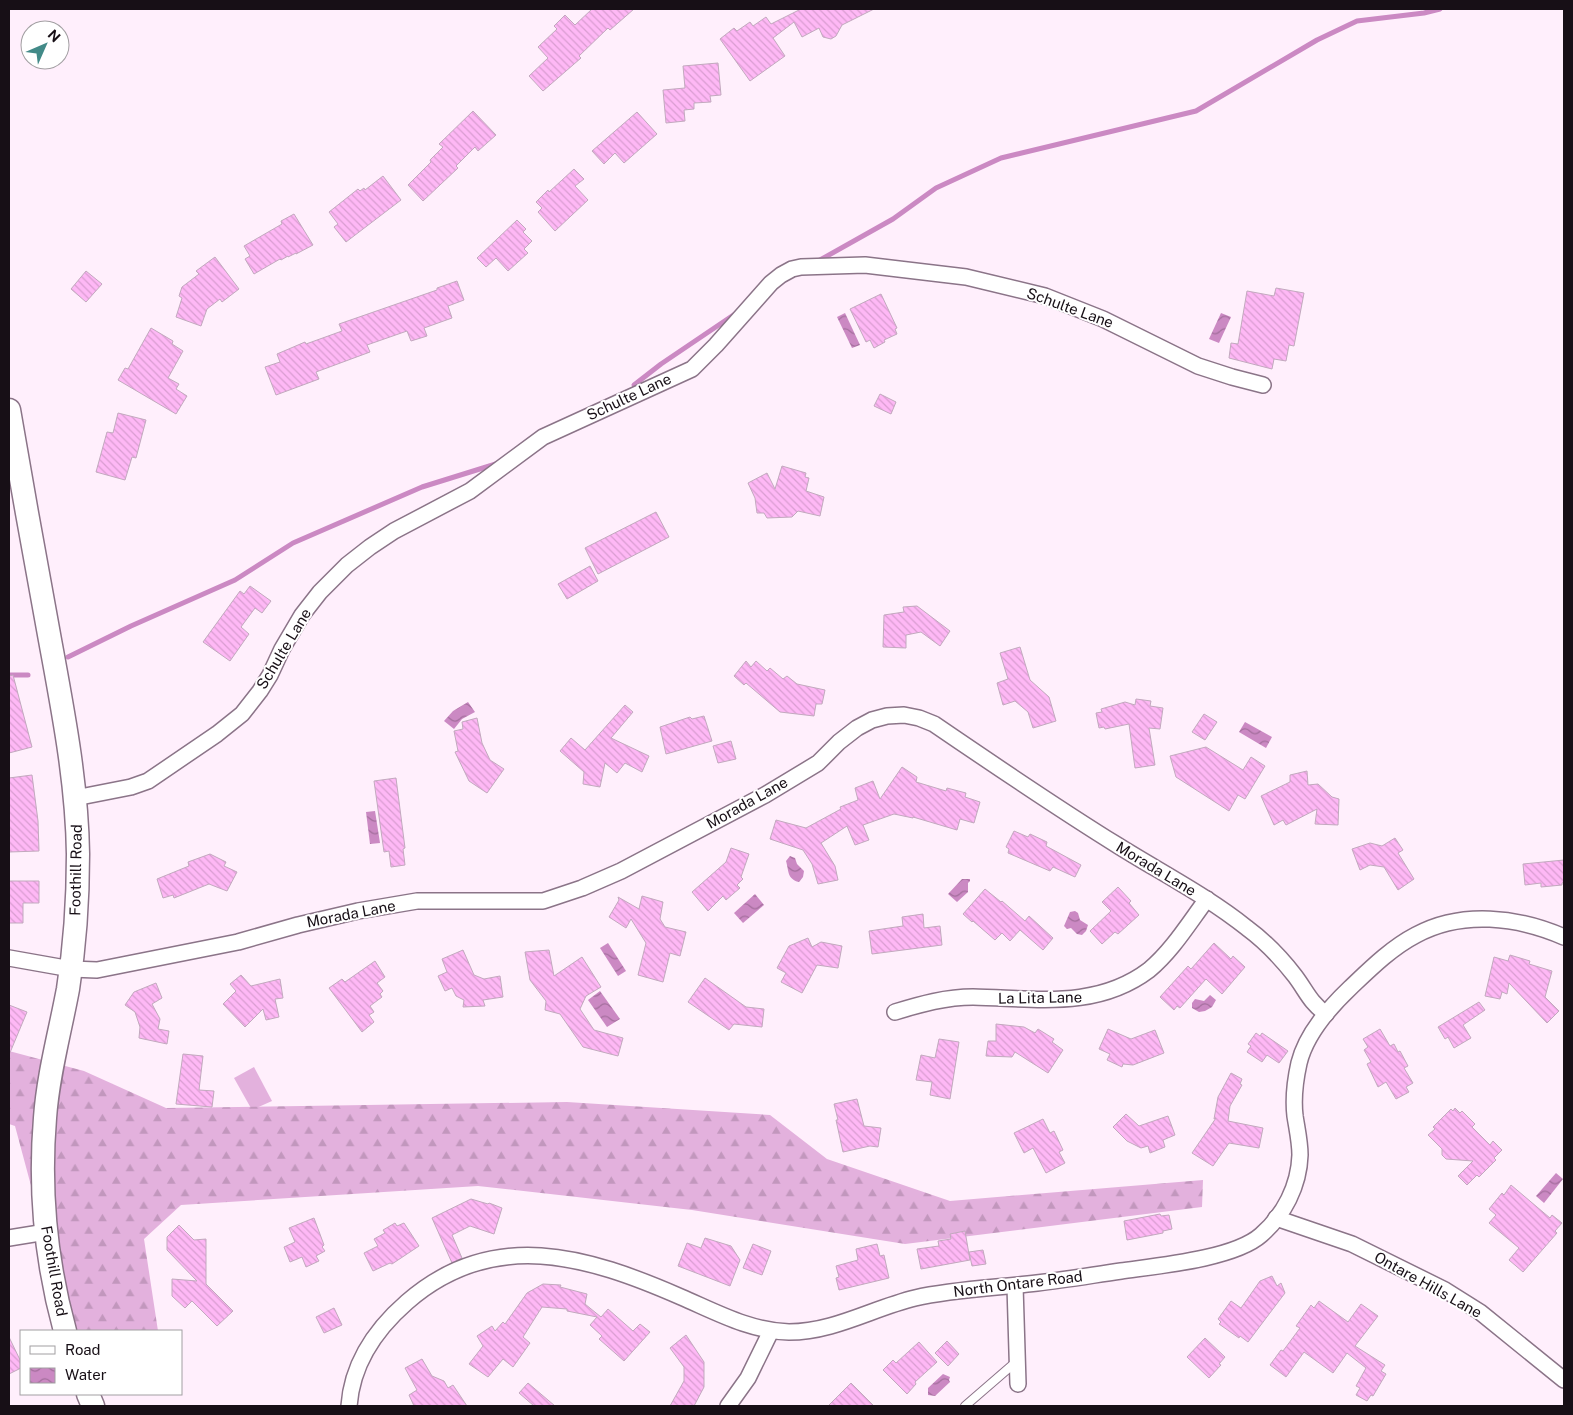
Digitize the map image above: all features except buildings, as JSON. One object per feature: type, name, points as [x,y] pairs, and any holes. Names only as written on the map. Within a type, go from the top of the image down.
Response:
[{"type":"main road","name":"Foothill Road","points":[[9,410],[58,680],[75,798],[77,885],[71,969],[49,1084],[45,1116],[42,1191],[54,1286],[65,1330]]},
{"type":"street","name":"Schulte Lane","points":[[75,798],[131,787],[148,781],[217,734],[242,714],[260,691],[270,675],[282,648],[302,615],[320,592],[347,565],[394,531],[470,491],[543,437],[692,368],[716,345],[761,293],[781,275],[792,269],[801,267],[865,265],[966,277],[1045,296],[1103,319],[1198,366],[1263,385]]},
{"type":"street","name":"Morada Lane","points":[[9,958],[71,969],[97,970],[238,942],[298,925],[417,901],[543,901],[582,888],[621,871],[765,795],[818,763],[839,742],[857,728],[872,720],[887,716],[904,716],[919,718],[934,724],[1015,781],[1206,899],[1246,926],[1266,943],[1296,978],[1309,998],[1326,1014]]},
{"type":"street","name":"La Lita Lane","points":[[895,1012],[922,1003],[944,999],[973,997],[1040,1000],[1098,995],[1117,988],[1150,969],[1164,956],[1206,899]]},
{"type":"street","name":"North Ontare Road","points":[[349,1406],[354,1378],[360,1360],[369,1343],[387,1321],[424,1288],[450,1273],[489,1259],[518,1255],[546,1256],[592,1264],[619,1271],[645,1281],[743,1324],[771,1331],[792,1332],[833,1326],[912,1298],[956,1290],[1015,1286],[1174,1264],[1234,1250],[1260,1236],[1290,1199],[1298,1174],[1299,1141],[1294,1112],[1294,1091],[1300,1061],[1313,1033],[1326,1014],[1382,959],[1412,936],[1448,922],[1466,919],[1485,918],[1507,921],[1564,937]]},
{"type":"street","name":"Ontare Hills Lane","points":[[1276,1218],[1352,1244],[1445,1290],[1480,1312],[1564,1380]]},
{"type":"street","points":[[9,1238],[46,1232]]},
{"type":"street","points":[[1015,1286],[1018,1384]]},
{"type":"street","points":[[728,1406],[748,1378],[771,1331]]},
{"type":"lane","points":[[965,1406],[1017,1361]]},
{"type":"green space","points":[[9,1051],[84,1071],[166,1108],[567,1102],[770,1115],[827,1159],[950,1201],[1203,1180],[1202,1207],[905,1244],[692,1210],[478,1186],[181,1205],[144,1239],[158,1330],[70,1330],[15,1126],[9,1124]]},
{"type":"green space","points":[[254,1067],[272,1101],[252,1110],[234,1078]]},
{"type":"water","points":[[845,313],[860,345],[852,348],[837,317]]},
{"type":"water","points":[[1221,313],[1231,317],[1219,343],[1209,339]]},
{"type":"water","points":[[468,702],[475,712],[462,719],[454,729],[444,721],[453,711]]},
{"type":"water","points":[[1245,722],[1272,737],[1266,748],[1239,732]]},
{"type":"water","points":[[375,811],[380,843],[370,844],[366,812]]},
{"type":"water","points":[[790,856],[795,858],[797,864],[804,871],[803,877],[799,882],[792,879],[789,874],[786,861]]},
{"type":"water","points":[[962,879],[970,879],[968,892],[957,902],[948,894]]},
{"type":"water","points":[[755,894],[764,905],[743,923],[734,913]]},
{"type":"water","points":[[1075,911],[1078,913],[1080,920],[1088,925],[1082,935],[1064,926],[1070,912]]},
{"type":"water","points":[[608,943],[626,971],[618,976],[600,948]]},
{"type":"water","points":[[600,991],[620,1019],[607,1027],[588,1000]]},
{"type":"water","points":[[1210,995],[1216,1000],[1212,1007],[1199,1012],[1192,1008],[1192,1003],[1195,999],[1204,1001]]},
{"type":"water","points":[[1556,1173],[1563,1179],[1544,1203],[1536,1196]]},
{"type":"water","points":[[943,1374],[950,1377],[950,1382],[935,1396],[928,1395],[928,1388]]},
{"type":"waterway","points":[[820,260],[893,219],[936,188],[1001,158],[1196,111],[1317,40],[1357,21],[1424,13],[1440,9]]},
{"type":"waterway","points":[[634,385],[661,364],[735,314]]},
{"type":"waterway","points":[[68,657],[131,626],[235,580],[293,543],[422,487],[499,463]]},
{"type":"waterway","points":[[9,675],[28,675]]}]
